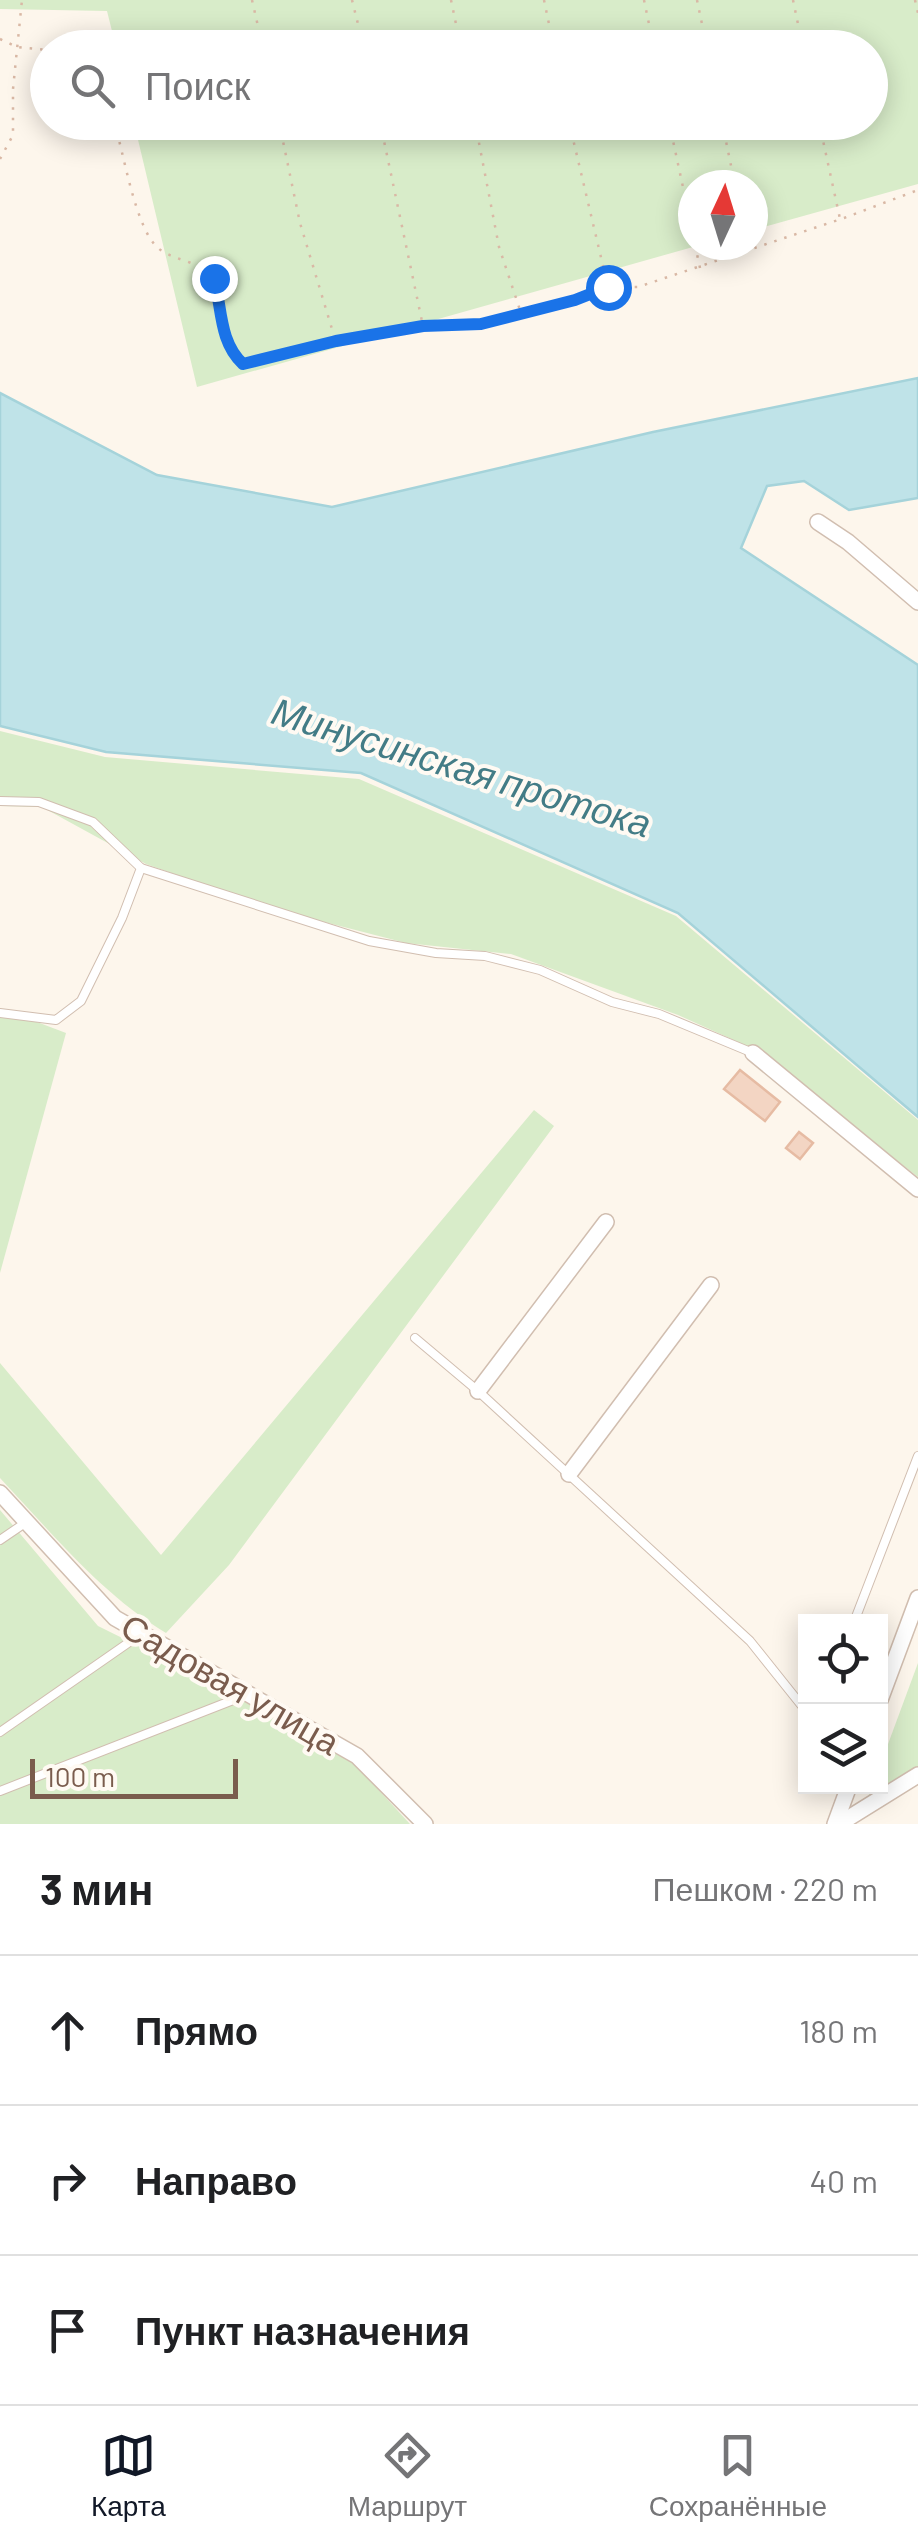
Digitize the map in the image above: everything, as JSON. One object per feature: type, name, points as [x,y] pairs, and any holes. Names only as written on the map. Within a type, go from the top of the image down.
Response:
[{"type":"street","points":[[818,522],[848,542],[918,602]]},
{"type":"street","points":[[753,1053],[918,1189]]},
{"type":"street","points":[[478,1390],[606,1222]]},
{"type":"street","points":[[569,1474],[711,1285]]},
{"type":"street","name":"Садовая улица","points":[[0,1493],[115,1618],[357,1756],[425,1824]]},
{"type":"street","points":[[888,1679],[918,1598]]},
{"type":"street","points":[[837,1824],[917,1774]]},
{"type":"street","points":[[837,1824],[846,1794]]},
{"type":"lane","points":[[0,801],[39,802],[93,822],[141,868],[369,941],[436,953],[485,956],[540,970],[612,1002],[658,1014],[753,1053]]},
{"type":"lane","points":[[0,1013],[56,1020],[81,1001],[122,918],[141,868]]},
{"type":"lane","points":[[416,1338],[478,1390],[750,1641],[800,1704]]},
{"type":"lane","points":[[857,1614],[918,1456]]},
{"type":"lane","points":[[0,1540],[26,1523]]},
{"type":"lane","points":[[0,1732],[141,1634]]},
{"type":"lane","points":[[0,1791],[246,1695]]},
{"type":"path","points":[[0,158],[14,136],[16,47],[22,0]]},
{"type":"path","points":[[252,0],[258,30]]},
{"type":"path","points":[[352,0],[360,30]]},
{"type":"path","points":[[452,0],[458,30]]},
{"type":"path","points":[[544,0],[550,30]]},
{"type":"path","points":[[644,0],[650,30]]},
{"type":"path","points":[[697,0],[703,30]]},
{"type":"path","points":[[793,0],[799,30]]},
{"type":"path","points":[[915,0],[918,13]]},
{"type":"path","points":[[0,39],[30,48]]},
{"type":"path","points":[[119,140],[135,204],[151,241],[160,250],[214,278],[224,331],[234,356],[243,364],[336,341],[423,326],[481,324],[575,300],[608,287],[638,286],[719,260]]},
{"type":"path","points":[[282,140],[300,223],[336,341]]},
{"type":"path","points":[[384,140],[423,326]]},
{"type":"path","points":[[478,140],[499,246],[520,312]]},
{"type":"path","points":[[574,140],[608,287]]},
{"type":"path","points":[[674,140],[680,170]]},
{"type":"path","points":[[726,140],[732,170]]},
{"type":"path","points":[[823,140],[840,219]]},
{"type":"path","points":[[768,242],[918,190]]},
{"type":"path","points":[[698,260],[700,268]]},
{"type":"green space","points":[[0,0],[918,0],[918,184],[768,226],[768,170],[678,170],[678,251],[197,387],[138,140],[888,140],[888,30],[112,30],[107,11],[0,9]]},
{"type":"green space","points":[[0,731],[105,757],[359,779],[676,916],[918,1120],[918,1177],[756,1050],[678,1015],[511,954],[406,943],[270,908],[146,864],[42,807],[0,806]]},
{"type":"green space","points":[[16,1014],[66,1033],[0,1273],[0,1016]]},
{"type":"green space","points":[[534,1110],[554,1126],[229,1565],[166,1633],[99,1581],[0,1478],[0,1363],[161,1555]]},
{"type":"green space","points":[[0,1510],[98,1626],[352,1761],[410,1824],[0,1824]]},
{"type":"green space","points":[[918,1663],[918,1781],[888,1791],[888,1744]]},
{"type":"water","name":"Минусинская протока","points":[[918,378],[918,498],[849,510],[804,481],[767,486],[741,548],[918,665],[918,1117],[678,913],[361,773],[106,752],[0,726],[0,393],[157,475],[332,507],[653,432]]},
{"type":"building","points":[[740,1070],[780,1102],[765,1121],[724,1089]]},
{"type":"building","points":[[799,1132],[813,1143],[800,1159],[786,1148]]},
{"type":"route","points":[[214,278],[224,331],[234,356],[243,364],[336,341],[423,326],[481,324],[575,300],[608,287]]}]
